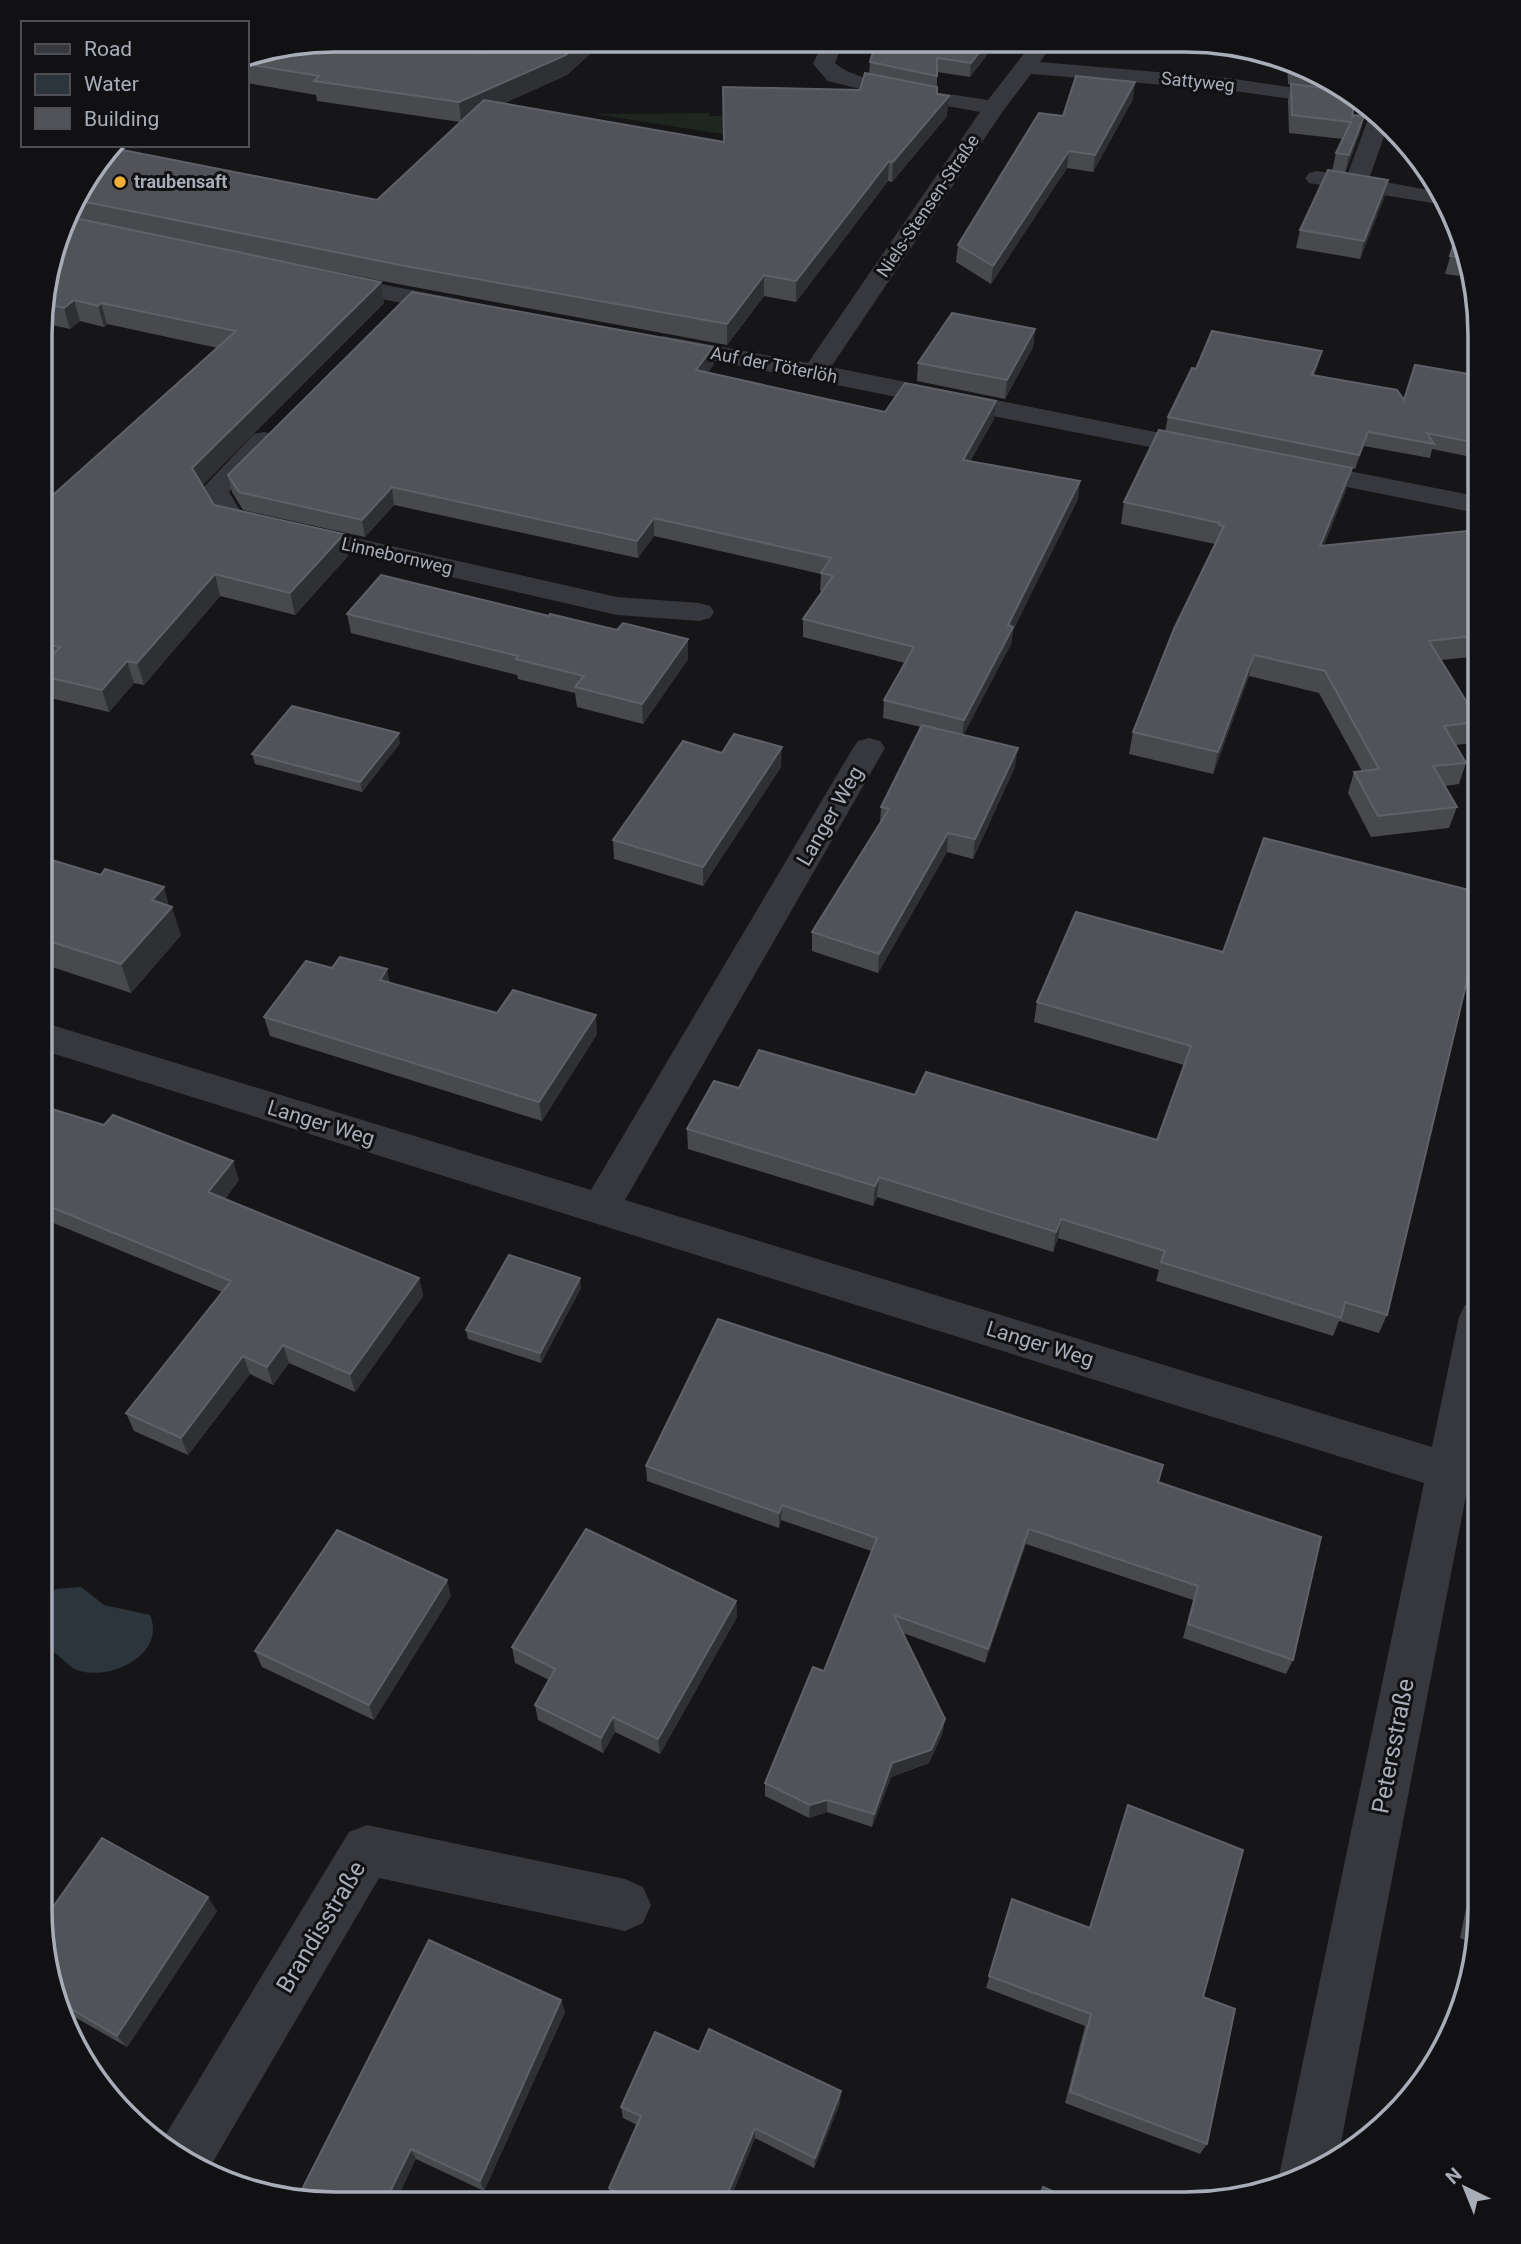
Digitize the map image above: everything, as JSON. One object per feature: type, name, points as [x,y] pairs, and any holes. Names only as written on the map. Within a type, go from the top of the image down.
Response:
[{"type":"street","points":[[829,52],[824,64],[835,76],[876,88],[994,108]]},
{"type":"street","name":"Niels-Stensen-Straße","points":[[815,372],[994,108],[1038,52]]},
{"type":"street","name":"Sattyweg","points":[[1028,67],[1227,84],[1345,102]]},
{"type":"street","points":[[1356,184],[1376,127]]},
{"type":"street","points":[[1317,178],[1433,198]]},
{"type":"street","points":[[312,278],[397,307],[489,313]]},
{"type":"street","name":"Auf der Töterlöh","points":[[639,340],[815,372],[1236,457]]},
{"type":"street","name":"Linnebornweg","points":[[281,423],[214,491],[230,519],[617,606],[699,612]]},
{"type":"street","points":[[1274,464],[1468,503]]},
{"type":"street","name":"Langer Weg","points":[[600,1209],[869,748]]},
{"type":"street","name":"Langer Weg","points":[[52,1039],[1464,1476]]},
{"type":"street","name":"Petersstraße","points":[[1310,2163],[1464,1476],[1468,1436]]},
{"type":"street","name":"Brandisstraße","points":[[188,2150],[367,1850],[625,1905]]},
{"type":"shaded area","points":[[709,113],[710,116],[766,115],[818,149],[594,114]]},
{"type":"water","points":[[81,1587],[104,1605],[150,1615],[153,1629],[150,1642],[143,1653],[132,1662],[104,1672],[90,1673],[70,1666],[52,1650],[52,1592]]},
{"type":"building","points":[[336,52],[569,52],[459,102],[314,81],[319,76],[253,65],[280,58]]},
{"type":"building","points":[[873,52],[979,52],[971,63],[937,58],[937,76],[870,62]]},
{"type":"building","points":[[865,73],[937,87],[937,94],[949,96],[893,162],[889,161],[796,281],[764,275],[727,324],[405,266],[86,202],[100,178],[122,150],[377,200],[484,100],[724,142],[723,87],[860,90]]},
{"type":"building","points":[[1076,76],[1135,82],[1095,155],[1069,151],[993,266],[958,245],[1039,113],[1063,116]]},
{"type":"building","points":[[1291,84],[1323,88],[1353,108],[1352,118],[1354,115],[1364,116],[1349,155],[1336,153],[1351,122],[1292,115]]},
{"type":"building","points":[[1328,170],[1388,180],[1364,241],[1300,230]]},
{"type":"building","points":[[78,219],[381,282],[192,468],[214,505],[344,534],[290,593],[215,574],[137,663],[127,661],[102,690],[52,678],[52,655],[60,647],[52,645],[52,496],[236,331],[101,303],[98,306],[74,300],[64,308],[54,306],[55,299],[62,262]]},
{"type":"building","points":[[1453,246],[1457,257],[1450,256]]},
{"type":"building","points":[[412,292],[713,347],[696,370],[885,412],[905,383],[996,401],[963,460],[1080,481],[1008,625],[1013,627],[964,720],[884,700],[914,647],[803,619],[833,576],[821,573],[831,558],[654,518],[637,541],[392,487],[362,520],[239,492],[228,475]]},
{"type":"building","points":[[952,313],[1035,329],[1007,380],[918,363]]},
{"type":"building","points":[[1212,331],[1322,351],[1312,375],[1397,390],[1404,400],[1415,365],[1468,374],[1468,441],[1427,433],[1434,444],[1368,432],[1359,455],[1168,417],[1192,368],[1196,369]]},
{"type":"building","points":[[1159,430],[1352,468],[1320,546],[1467,531],[1468,636],[1429,641],[1468,704],[1468,723],[1444,726],[1466,763],[1433,766],[1457,807],[1378,816],[1354,772],[1379,769],[1325,671],[1254,655],[1218,752],[1133,732],[1174,629],[1224,526],[1124,502]]},
{"type":"building","points":[[381,575],[549,616],[550,614],[617,630],[623,623],[688,639],[642,704],[575,687],[584,676],[516,659],[518,656],[347,614]]},
{"type":"building","points":[[292,706],[399,733],[360,782],[252,754]]},
{"type":"building","points":[[922,725],[1018,748],[975,839],[948,833],[879,954],[812,932],[889,809],[881,807]]},
{"type":"building","points":[[734,734],[782,747],[703,867],[613,840],[683,741],[722,753]]},
{"type":"building","points":[[1264,838],[1468,890],[1468,976],[1387,1315],[1345,1302],[1341,1318],[1161,1262],[1165,1251],[1061,1219],[1056,1232],[879,1177],[875,1186],[687,1129],[714,1081],[739,1088],[759,1050],[915,1095],[926,1072],[1157,1140],[1191,1046],[1037,1002],[1076,912],[1223,952]]},
{"type":"building","points":[[52,860],[101,875],[105,869],[164,887],[152,900],[172,907],[121,964],[52,942]]},
{"type":"building","points":[[340,957],[387,969],[380,980],[497,1013],[513,990],[596,1015],[539,1102],[264,1017],[306,961],[332,968]]},
{"type":"building","points":[[52,1109],[104,1125],[113,1115],[233,1161],[208,1192],[419,1278],[350,1374],[283,1345],[267,1367],[243,1356],[181,1438],[126,1413],[231,1281],[52,1208]]},
{"type":"building","points":[[509,1255],[580,1278],[540,1353],[466,1330]]},
{"type":"building","points":[[718,1319],[1163,1465],[1158,1482],[1321,1537],[1293,1660],[1188,1624],[1198,1586],[1029,1529],[988,1649],[894,1615],[945,1719],[931,1750],[892,1763],[874,1814],[827,1800],[810,1805],[765,1783],[813,1667],[824,1671],[877,1538],[782,1505],[779,1513],[646,1466]]},
{"type":"building","points":[[586,1529],[736,1601],[658,1739],[613,1717],[601,1738],[535,1705],[555,1669],[512,1647]]},
{"type":"building","points":[[337,1530],[447,1580],[369,1705],[255,1651]]},
{"type":"building","points":[[1128,1805],[1243,1850],[1203,1997],[1235,2009],[1207,2144],[1070,2092],[1091,2014],[989,1976],[1012,1899],[1090,1928]]},
{"type":"building","points":[[102,1838],[208,1897],[117,2036],[71,2009],[58,1964],[52,1908]]},
{"type":"building","points":[[429,1940],[561,2000],[480,2181],[411,2149],[390,2192],[302,2189]]},
{"type":"building","points":[[709,2029],[841,2091],[815,2158],[755,2128],[728,2192],[617,2192],[609,2188],[641,2116],[621,2107],[655,2032],[699,2052]]},
{"type":"building","points":[[1043,2187],[1055,2192],[1041,2192]]},
{"type":"place","name":"traubensaft","points":[[120,182]]}]
